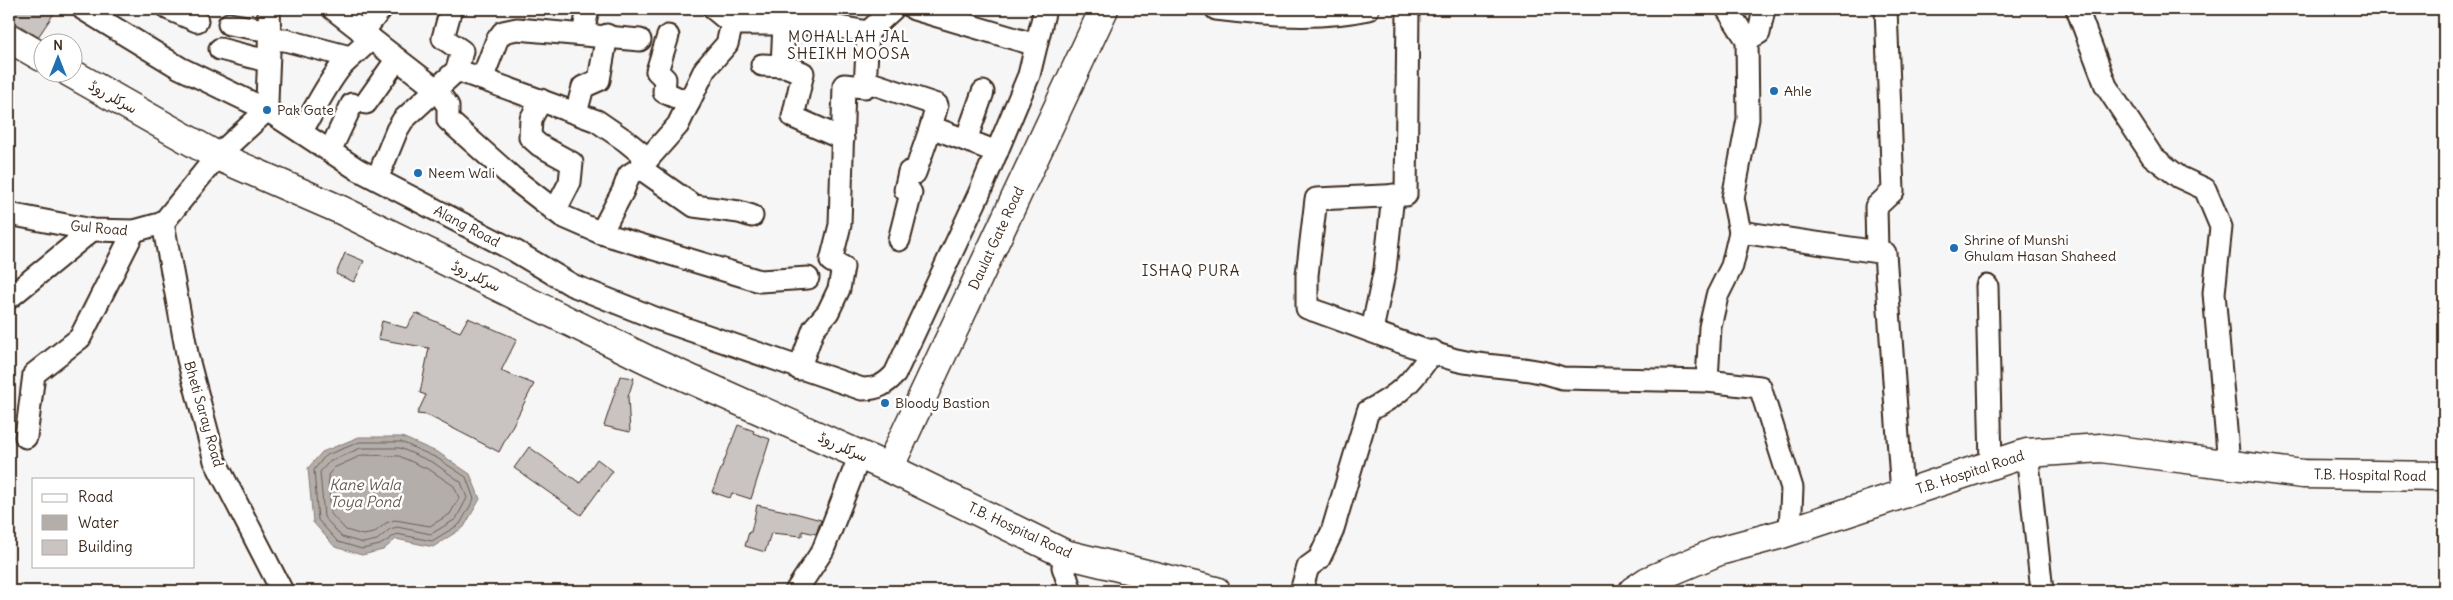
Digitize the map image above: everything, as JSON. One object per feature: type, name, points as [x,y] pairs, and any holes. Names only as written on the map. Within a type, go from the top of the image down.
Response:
[{"type":"main road","name":"Daulat Gate Road","points":[[889,468],[1104,9]]},
{"type":"main road","points":[[9,38],[32,52]]},
{"type":"main road","name":"سرکلر روڈ","points":[[82,79],[217,156],[341,210],[650,361],[889,468]]},
{"type":"main road","name":"T.B. Hospital Road","points":[[1633,591],[1648,581],[1719,550],[1790,531],[2027,453],[2101,448],[2303,474],[2444,476]]},
{"type":"main road","name":"T.B. Hospital Road","points":[[889,468],[1065,554],[1216,591]]},
{"type":"street","points":[[169,9],[197,21]]},
{"type":"street","points":[[163,224],[217,156],[267,110],[267,61],[270,35],[269,9]]},
{"type":"street","points":[[332,9],[436,89],[448,106],[448,120],[513,178],[562,216],[601,233],[760,281],[808,278]]},
{"type":"street","points":[[301,132],[332,80],[350,57],[361,51],[366,35],[381,9]]},
{"type":"street","points":[[377,179],[396,130],[403,120],[457,70],[462,52],[443,38],[451,9]]},
{"type":"street","points":[[583,34],[588,9]]},
{"type":"street","points":[[714,9],[732,24],[824,16],[868,32]]},
{"type":"street","points":[[799,369],[814,328],[828,312],[839,289],[844,267],[831,261],[840,225],[844,86],[864,88],[868,32],[893,9]]},
{"type":"street","points":[[914,9],[1036,45]]},
{"type":"street","points":[[931,127],[997,152],[1029,75],[1045,9]]},
{"type":"street","points":[[1216,9],[1267,15],[1340,15],[1368,9]]},
{"type":"street","points":[[1408,9],[1406,196],[1393,195],[1316,200],[1306,275],[1307,308],[1457,360],[1540,370],[1562,378],[1707,381],[1760,387],[1792,488],[1790,531]]},
{"type":"street","points":[[1707,381],[1710,327],[1717,296],[1732,266],[1740,232],[1733,198],[1748,119],[1747,40],[1727,9]]},
{"type":"street","points":[[1747,40],[1759,33],[1764,9]]},
{"type":"street","points":[[1876,251],[1876,208],[1893,192],[1886,9]]},
{"type":"street","points":[[2077,9],[2106,86],[2152,156],[2179,177],[2205,189],[2220,227],[2214,293],[2229,464]]},
{"type":"street","name":"Alang Road","points":[[89,10],[180,68],[267,110],[377,179],[515,251],[572,285],[655,318],[853,387],[874,389],[888,383],[895,374],[997,152]]},
{"type":"street","points":[[774,19],[772,65],[802,73],[793,117],[843,139]]},
{"type":"street","points":[[229,24],[350,57]]},
{"type":"street","points":[[601,233],[623,191],[629,175],[644,163],[678,125],[705,69],[727,44],[732,24]]},
{"type":"street","points":[[482,79],[496,40],[504,32],[517,29],[640,40]]},
{"type":"street","points":[[576,113],[583,88],[599,80],[607,36]]},
{"type":"street","points":[[668,36],[657,71],[665,79],[664,92],[689,103]]},
{"type":"street","points":[[220,50],[267,61]]},
{"type":"street","points":[[330,151],[359,104],[397,59]]},
{"type":"street","points":[[457,70],[597,122],[626,141],[644,163],[694,206],[740,212],[752,216]]},
{"type":"street","points":[[865,82],[937,105],[915,174],[910,172],[906,190],[911,193],[899,240]]},
{"type":"street","points":[[966,140],[983,92]]},
{"type":"street","points":[[541,100],[531,119],[530,138],[539,146],[572,163],[570,182],[555,211]]},
{"type":"street","points":[[1372,330],[1385,269],[1393,195]]},
{"type":"street","name":"Gul Road","points":[[9,214],[92,230],[134,231],[163,224]]},
{"type":"street","name":"Bheti Saray Road","points":[[163,224],[188,359],[215,461],[282,591]]},
{"type":"street","points":[[9,298],[92,230]]},
{"type":"street","points":[[26,437],[34,374],[80,338],[134,231]]},
{"type":"street","points":[[1740,232],[1885,253],[1902,494]]},
{"type":"street","points":[[1987,286],[1991,465]]},
{"type":"street","points":[[1301,591],[1308,566],[1319,559],[1332,532],[1368,411],[1393,398],[1415,379],[1433,351]]},
{"type":"street","points":[[2027,453],[2042,591]]},
{"type":"street","points":[[796,591],[823,550],[860,455]]},
{"type":"street","points":[[1065,554],[1063,567],[1072,591]]},
{"type":"water","name":"Kane Wala Toya Pond","points":[[359,437],[402,437],[439,453],[470,474],[480,499],[464,527],[433,547],[396,539],[383,550],[362,555],[335,547],[313,522],[308,468],[322,452]]},
{"type":"building","points":[[9,9],[57,9],[41,32],[32,33],[9,19]]},
{"type":"building","points":[[345,253],[364,261],[354,282],[336,274]]},
{"type":"building","points":[[416,313],[460,332],[468,318],[517,339],[501,371],[534,384],[499,452],[427,415],[417,414],[426,395],[420,393],[429,348],[378,339],[382,321],[406,328]]},
{"type":"building","points":[[620,376],[634,378],[628,397],[630,432],[604,426]]},
{"type":"building","points":[[738,425],[770,439],[751,499],[732,493],[730,498],[712,492]]},
{"type":"building","points":[[529,447],[580,483],[597,459],[613,471],[581,515],[514,468]]},
{"type":"building","points":[[757,505],[821,520],[816,534],[802,531],[802,536],[771,533],[765,552],[745,546],[749,532],[751,532]]},
{"type":"place","name":"Ahle","points":[[1774,91]]},
{"type":"place","name":"Pak Gate","points":[[267,110]]},
{"type":"place","name":"Neem Wali","points":[[418,173]]},
{"type":"place","name":"Shrine of Munshi Ghulam Hasan Shaheed","points":[[1954,248]]},
{"type":"place","name":"Bloody Bastion","points":[[885,403]]},
{"type":"district","name":"MOHALLAH JAL SHEIKH MOOSA","points":[[849,46]]},
{"type":"district","name":"ISHAQ PURA","points":[[1191,271]]}]
